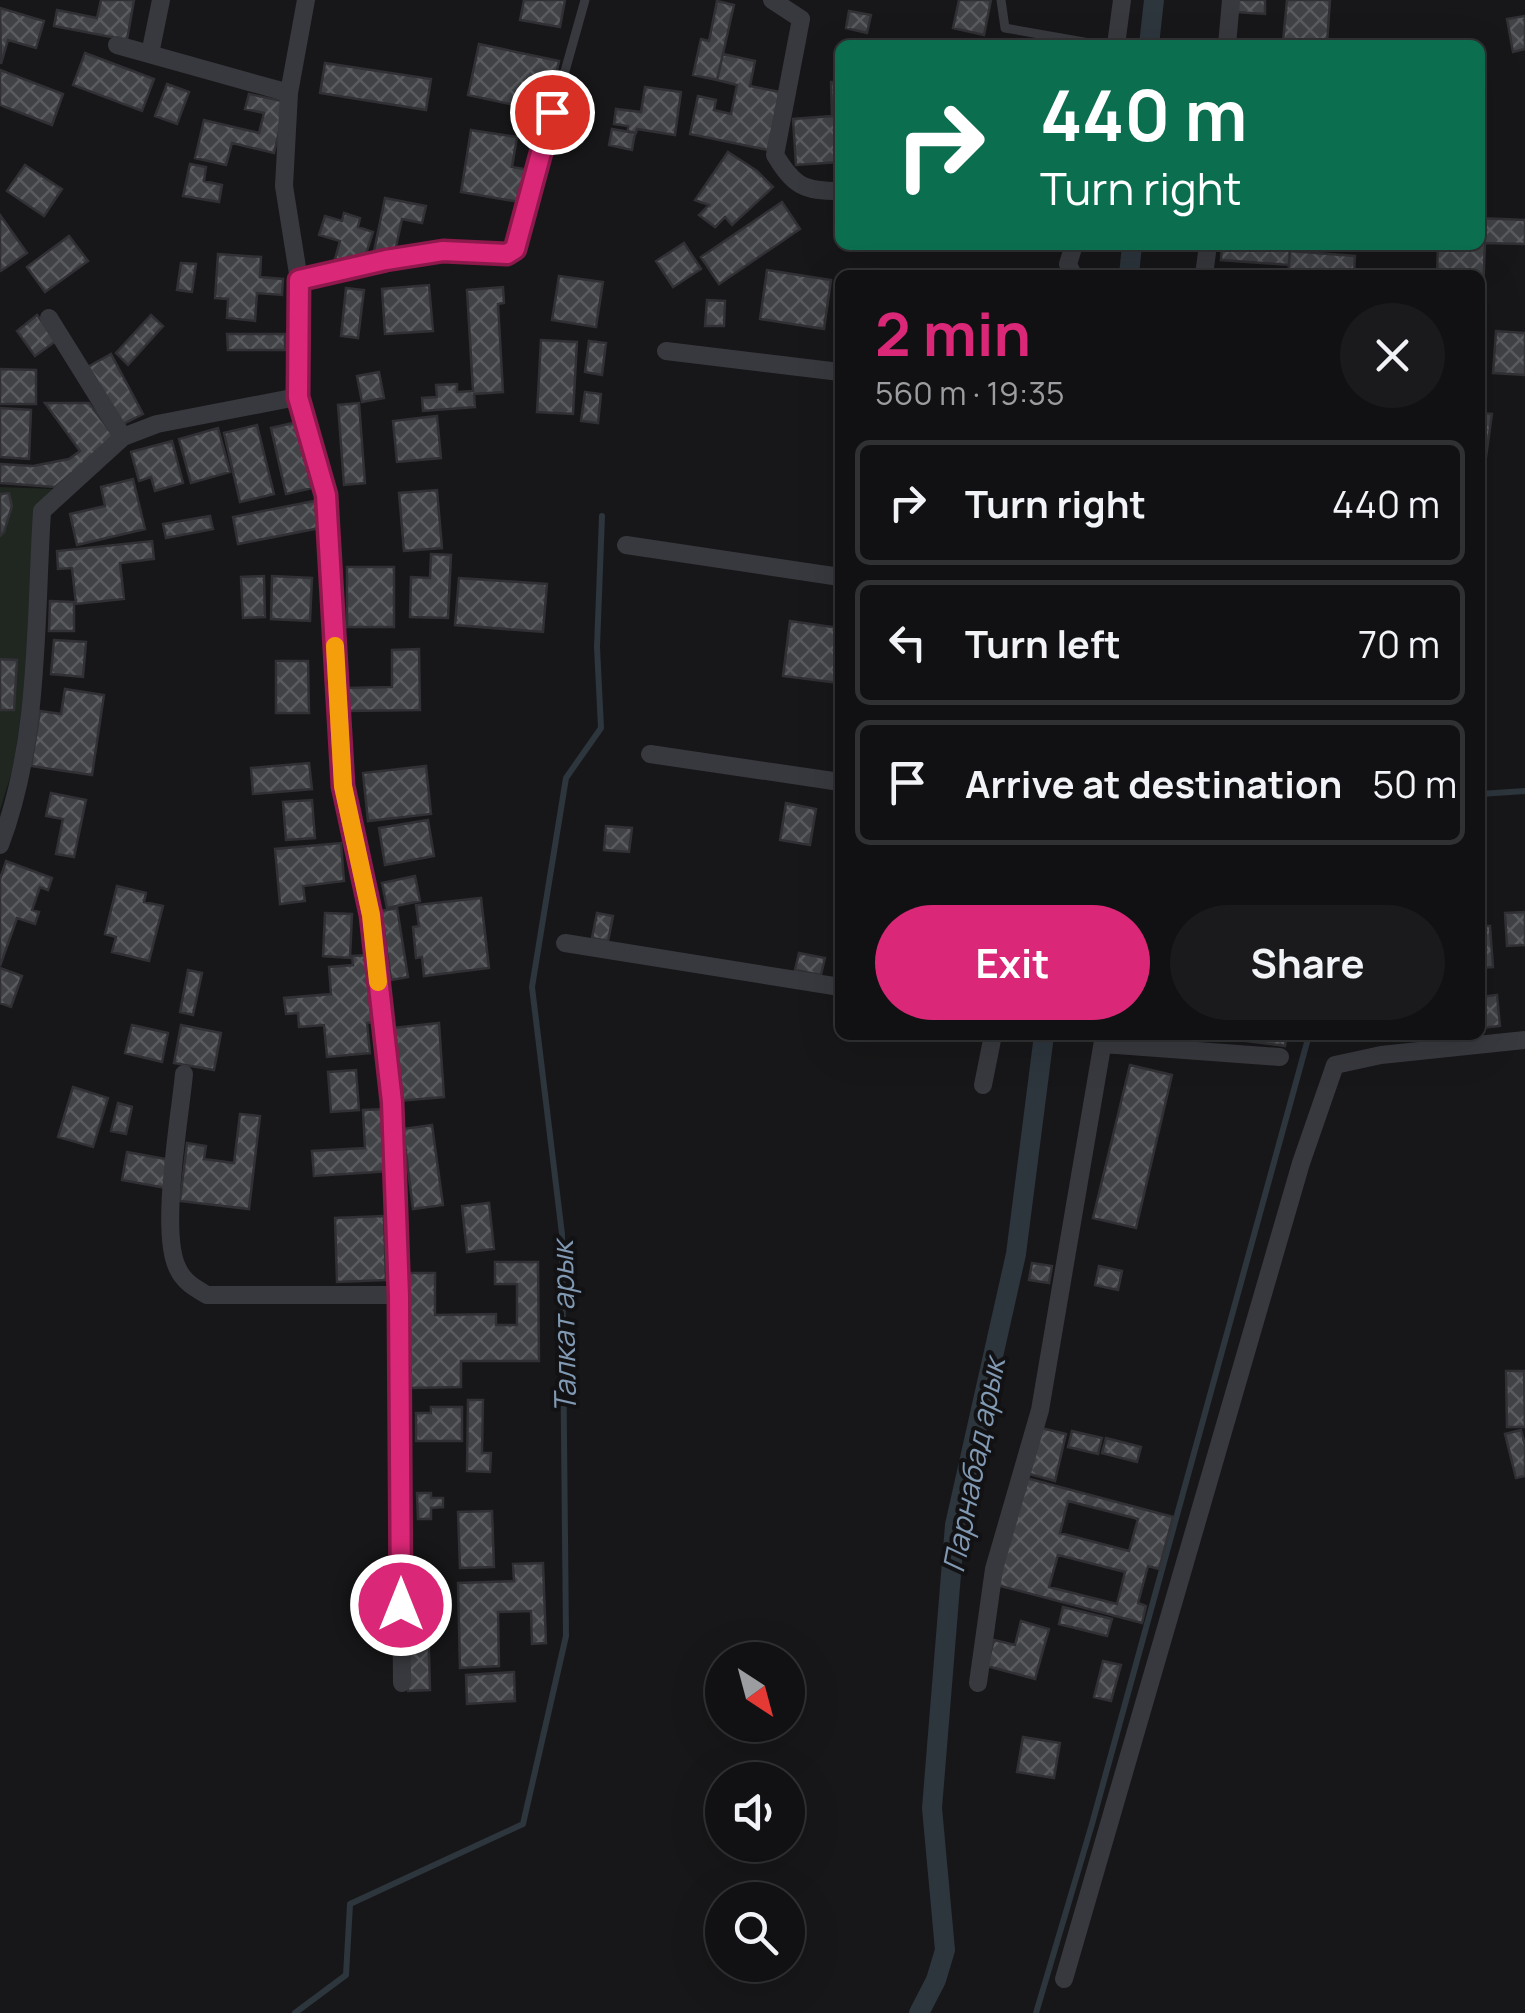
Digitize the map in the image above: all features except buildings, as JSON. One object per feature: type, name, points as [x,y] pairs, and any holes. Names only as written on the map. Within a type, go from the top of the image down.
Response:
[{"type":"street","points":[[150,54],[160,0]]},
{"type":"street","points":[[306,0],[289,93],[284,186],[299,280],[298,397],[326,495],[343,786],[371,915],[392,1102],[399,1296],[402,1682]]},
{"type":"street","points":[[772,0],[801,18],[775,156],[798,186],[835,190]]},
{"type":"street","points":[[1117,40],[1122,0]]},
{"type":"street","points":[[1228,40],[1232,0]]},
{"type":"street","points":[[117,46],[289,93]]},
{"type":"street","points":[[299,280],[443,251],[507,254],[515,249]]},
{"type":"street","points":[[49,318],[123,437]]},
{"type":"street","points":[[666,351],[835,371]]},
{"type":"street","points":[[0,844],[16,800],[30,714],[42,511],[123,437],[157,424],[298,397]]},
{"type":"street","points":[[626,545],[835,577]]},
{"type":"street","points":[[650,754],[835,781]]},
{"type":"street","points":[[565,943],[835,986]]},
{"type":"street","points":[[982,1086],[992,1040]]},
{"type":"street","points":[[978,1683],[994,1569],[1040,1410],[1103,1040]]},
{"type":"street","points":[[1113,1040],[1280,1057]]},
{"type":"street","points":[[1064,1979],[1302,1163],[1335,1065],[1525,1040]]},
{"type":"street","points":[[184,1074],[170,1224],[176,1266],[188,1284],[206,1295],[399,1296]]},
{"type":"lane","points":[[515,249],[585,0]]},
{"type":"lane","points":[[1001,0],[1005,28],[1073,40]]},
{"type":"shaded area","points":[[0,487],[55,489],[13,768],[0,810]]},
{"type":"waterway","name":"Парнабад арык","points":[[1150,40],[1154,0]]},
{"type":"waterway","name":"Парнабад арык","points":[[1130,270],[1132,250]]},
{"type":"waterway","name":"Талкат арык","points":[[295,2013],[346,1975],[350,1904],[523,1824],[566,1636],[562,1234],[532,987],[566,778],[601,728],[597,647],[602,516]]},
{"type":"waterway","points":[[1485,794],[1525,791]]},
{"type":"waterway","name":"Парнабад арык","points":[[919,2013],[936,1980],[945,1950],[932,1808],[955,1525],[1016,1254],[1043,1040]]},
{"type":"waterway","points":[[1036,2013],[1092,1824],[1308,1040]]},
{"type":"slow traffic","points":[[335,646],[343,786],[371,915],[378,982]]},
{"type":"route","points":[[401,1605],[399,1296],[392,1102],[371,915],[343,786],[326,495],[298,397],[299,280],[443,251],[507,254],[515,249],[552,112]]}]
